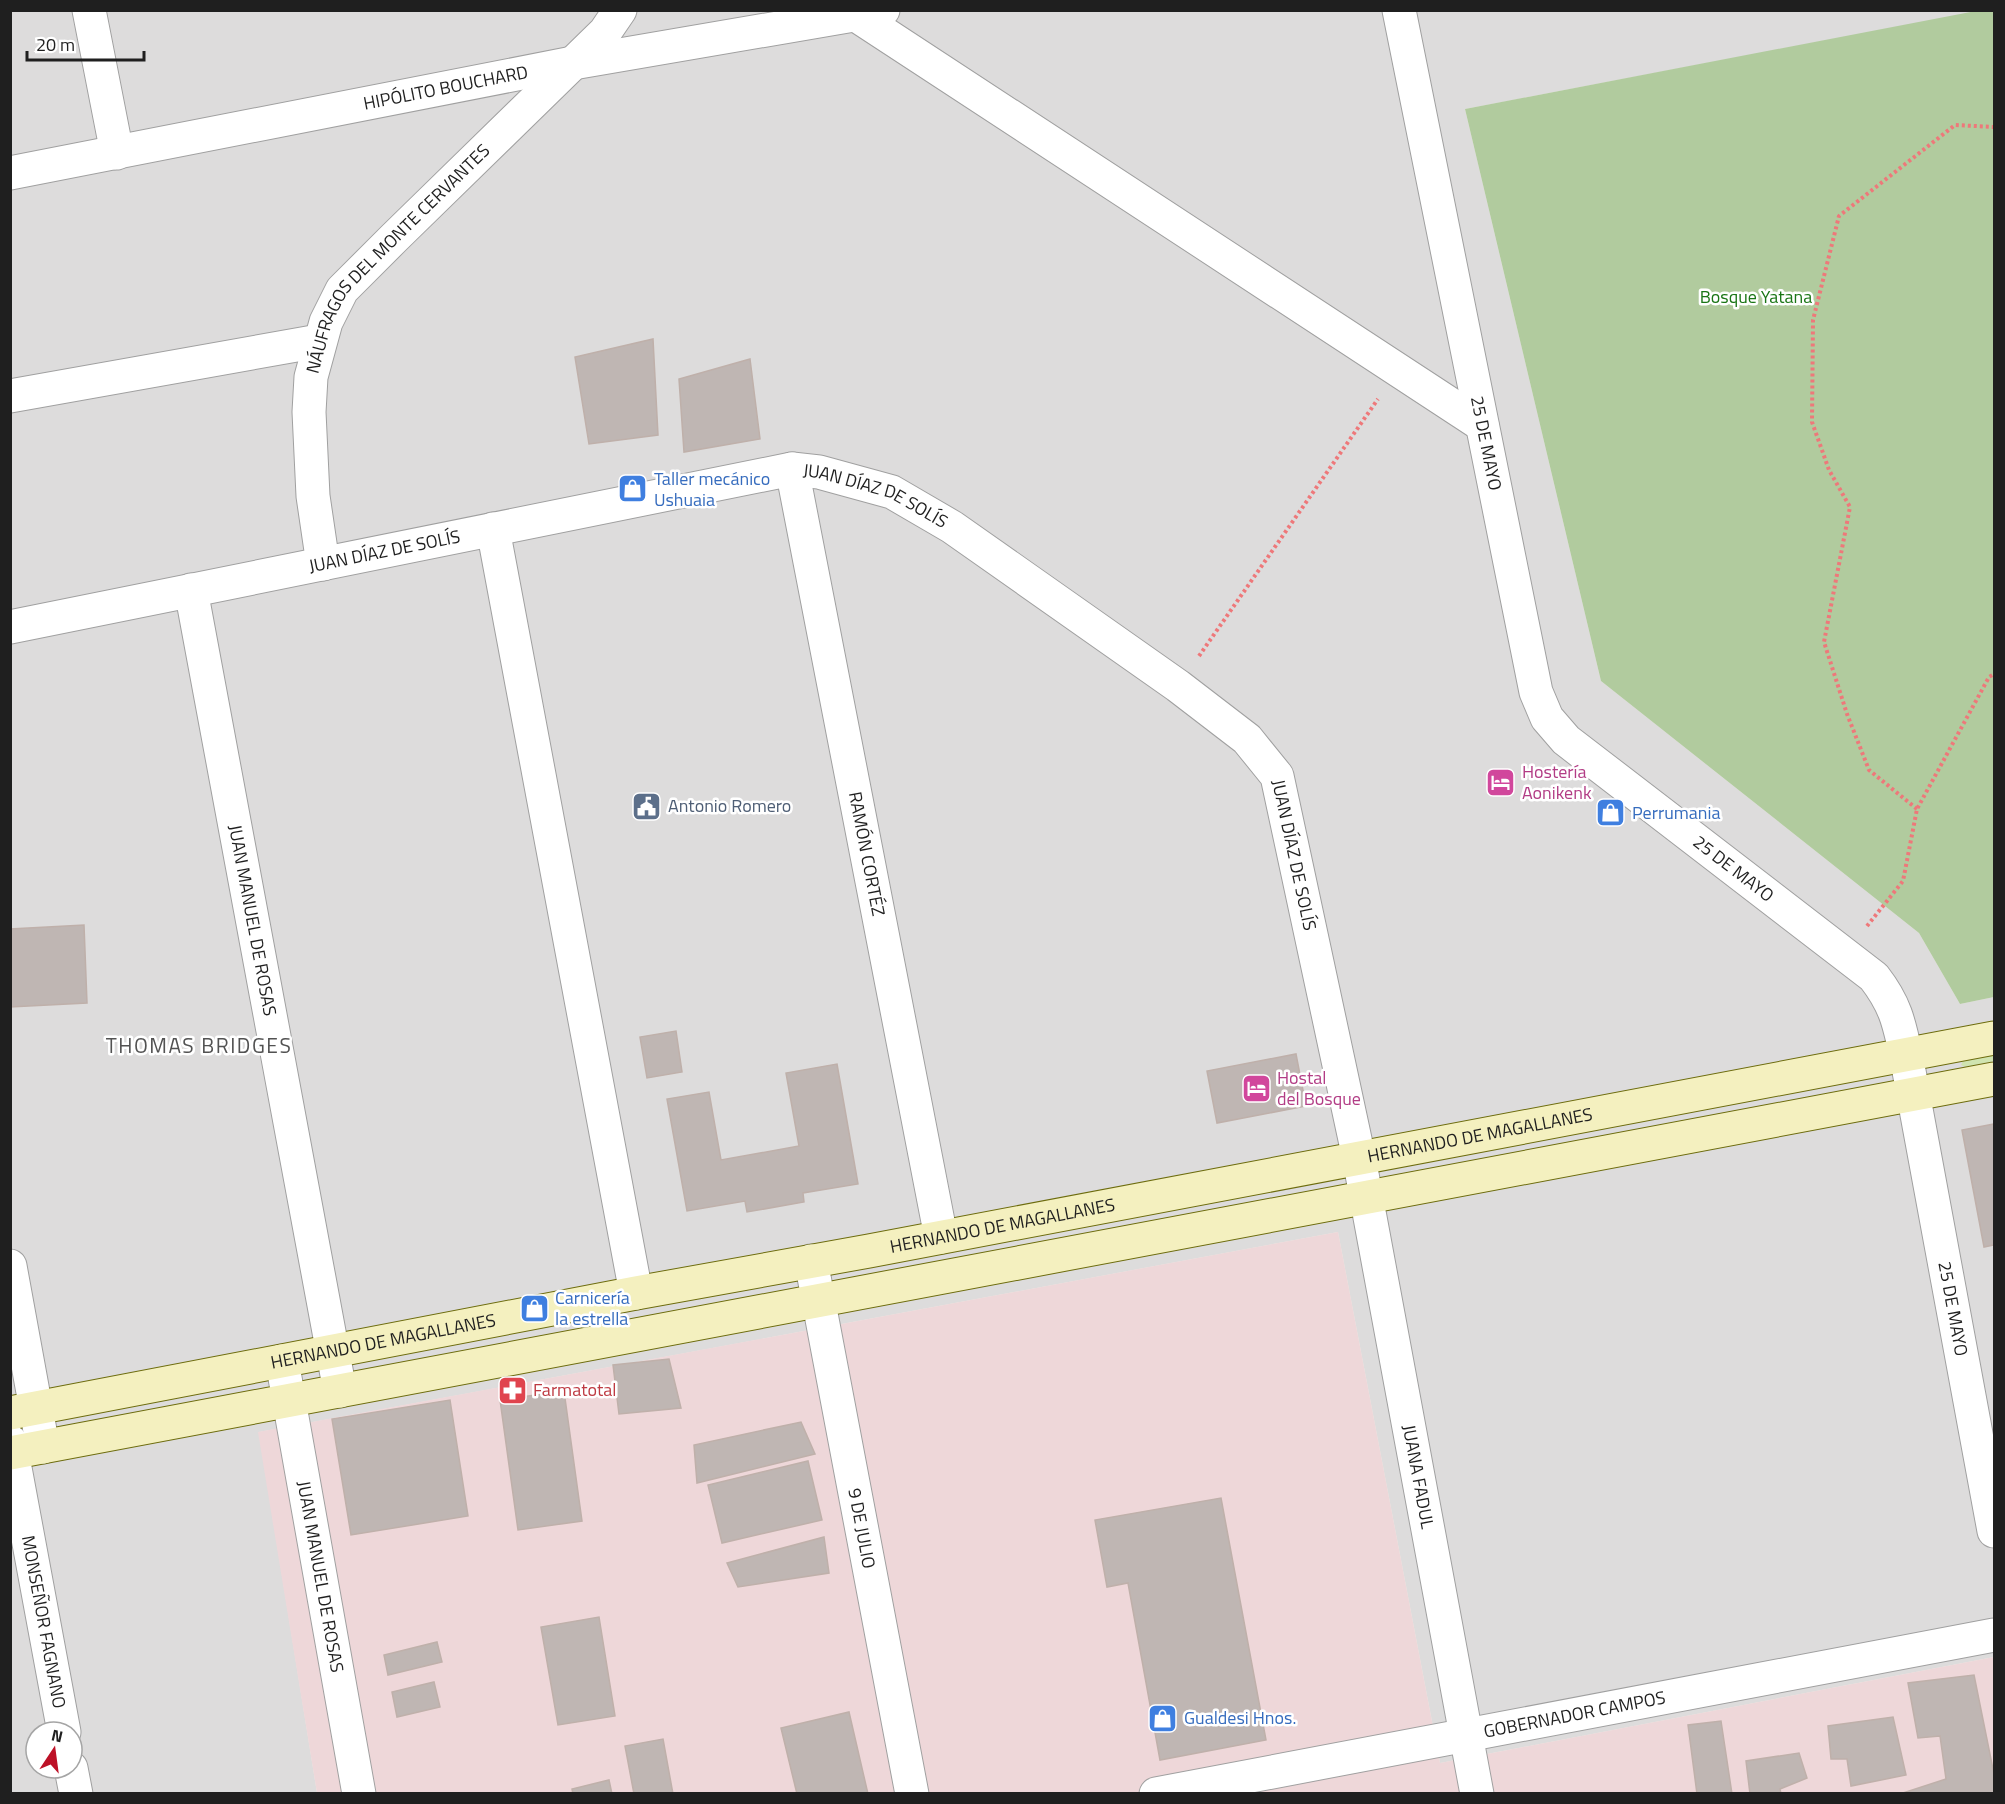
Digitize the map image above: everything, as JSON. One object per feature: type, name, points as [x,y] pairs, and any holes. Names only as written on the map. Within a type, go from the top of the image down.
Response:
[{"type":"main road","name":"HERNANDO DE MAGALLANES","points":[[23,1410],[1995,1038]]},
{"type":"main road","points":[[19,1448],[340,1391],[1995,1079]]},
{"type":"street","points":[[89,10],[117,153]]},
{"type":"street","name":"NÁUFRAGOS DEL MONTE CERVANTES","points":[[323,564],[313,496],[309,412],[311,377],[319,341],[342,290],[605,32],[620,10]]},
{"type":"street","name":"25 DE MAYO","points":[[1399,10],[1536,692],[1547,718],[1566,740],[1874,977],[1887,994],[1898,1017],[1906,1055],[1995,1531]]},
{"type":"street","points":[[869,13],[1482,425]]},
{"type":"street","name":"HIPÓLITO BOUCHARD","points":[[10,173],[573,63],[869,13]]},
{"type":"street","points":[[10,396],[319,341]]},
{"type":"street","name":"JUAN DÍAZ DE SOLÍS","points":[[10,627],[792,469],[819,472],[892,492],[952,527],[1178,686],[1247,739],[1277,776],[1359,1158]]},
{"type":"street","name":"RAMÓN CORTÉZ","points":[[792,469],[941,1237]]},
{"type":"street","points":[[493,529],[636,1293]]},
{"type":"street","name":"JUAN MANUEL DE ROSAS","points":[[191,590],[340,1391]]},
{"type":"street","name":"JUANA FADUL","points":[[1359,1158],[1477,1794]]},
{"type":"street","name":"9 DE JULIO","points":[[811,1261],[912,1794]]},
{"type":"street","name":"MONSEÑOR FAGNANO","points":[[10,1266],[23,1410],[19,1448],[62,1720]]},
{"type":"street","name":"JUAN MANUEL DE ROSAS","points":[[282,1361],[359,1794]]},
{"type":"street","name":"GOBERNADOR CAMPOS","points":[[1156,1794],[1995,1635]]},
{"type":"path","points":[[1917,808],[1869,770],[1847,714],[1824,642],[1851,507],[1829,470],[1812,422],[1813,321],[1839,216],[1955,125],[1995,127]]},
{"type":"path","points":[[1178,686],[1398,369]]},
{"type":"path","points":[[1844,955],[1903,882],[1917,808],[1989,677],[1995,674]]},
{"type":"shaded area","points":[[11,11],[1981,11],[1465,109],[1601,681],[1919,933],[1960,1004],[1994,997],[1994,1657],[1440,1763],[1338,1232],[259,1432],[317,1793],[11,1794]]},
{"type":"shaded area","points":[[1338,1232],[1440,1763],[1994,1657],[1994,1793],[317,1793],[258,1432]]},
{"type":"green space","name":"Bosque Yatana","points":[[1981,10],[1994,11],[1994,997],[1960,1004],[1919,933],[1601,681],[1465,109]]},
{"type":"green space","points":[[1994,1055],[1994,1061],[1965,1067],[1961,1065],[1963,1061]]},
{"type":"building","points":[[653,339],[658,435],[589,444],[575,357]]},
{"type":"building","points":[[750,359],[760,439],[684,452],[679,379]]},
{"type":"building","points":[[84,925],[87,1003],[10,1007],[10,929]]},
{"type":"building","points":[[676,1031],[682,1072],[647,1078],[640,1037]]},
{"type":"building","name":"Hostal del Bosque","points":[[1296,1054],[1306,1106],[1217,1123],[1207,1071]]},
{"type":"building","points":[[837,1064],[858,1184],[803,1193],[804,1202],[747,1212],[745,1201],[687,1211],[667,1099],[709,1092],[721,1160],[799,1146],[786,1073]]},
{"type":"building","points":[[1994,1124],[1994,1245],[1984,1247],[1962,1130]]},
{"type":"building","points":[[669,1359],[681,1408],[619,1414],[613,1365]]},
{"type":"building","points":[[564,1391],[582,1521],[518,1530],[500,1400]]},
{"type":"building","points":[[450,1400],[468,1516],[351,1535],[332,1419]]},
{"type":"building","points":[[801,1422],[815,1454],[697,1483],[694,1445]]},
{"type":"building","points":[[808,1461],[822,1520],[722,1543],[708,1485]]},
{"type":"building","points":[[1221,1498],[1266,1740],[1160,1760],[1128,1583],[1107,1587],[1095,1520]]},
{"type":"building","points":[[824,1537],[829,1573],[738,1587],[727,1563]]},
{"type":"building","points":[[599,1617],[615,1716],[558,1725],[541,1627]]},
{"type":"building","points":[[437,1642],[442,1662],[388,1675],[384,1655]]},
{"type":"building","points":[[1974,1675],[1994,1774],[1994,1794],[1900,1794],[1946,1779],[1940,1736],[1918,1738],[1908,1683]]},
{"type":"building","points":[[434,1682],[440,1707],[397,1717],[392,1692]]},
{"type":"building","points":[[849,1712],[868,1794],[797,1794],[781,1728]]},
{"type":"building","points":[[1893,1717],[1906,1775],[1851,1786],[1847,1759],[1831,1759],[1828,1726]]},
{"type":"building","points":[[1721,1721],[1732,1794],[1697,1794],[1688,1725]]},
{"type":"building","points":[[663,1739],[673,1794],[634,1794],[625,1746]]},
{"type":"building","points":[[1799,1753],[1807,1778],[1780,1789],[1781,1794],[1750,1794],[1746,1761]]},
{"type":"building","points":[[609,1780],[612,1794],[573,1794],[572,1789]]},
{"type":"place","name":"Taller mecánico Ushuaia","points":[[633,489]]},
{"type":"place","name":"Hostería Aonikenk","points":[[1501,782]]},
{"type":"place","name":"Antonio Romero","points":[[647,806]]},
{"type":"place","name":"Perrumania","points":[[1611,813]]},
{"type":"place","name":"Hostal del Bosque","points":[[1256,1088]]},
{"type":"place","name":"Carnicería la estrella","points":[[534,1308]]},
{"type":"place","name":"Farmatotal","points":[[512,1390]]},
{"type":"place","name":"Gualdesi Hnos.","points":[[1163,1718]]},
{"type":"district","name":"THOMAS BRIDGES","points":[[199,1046]]}]
